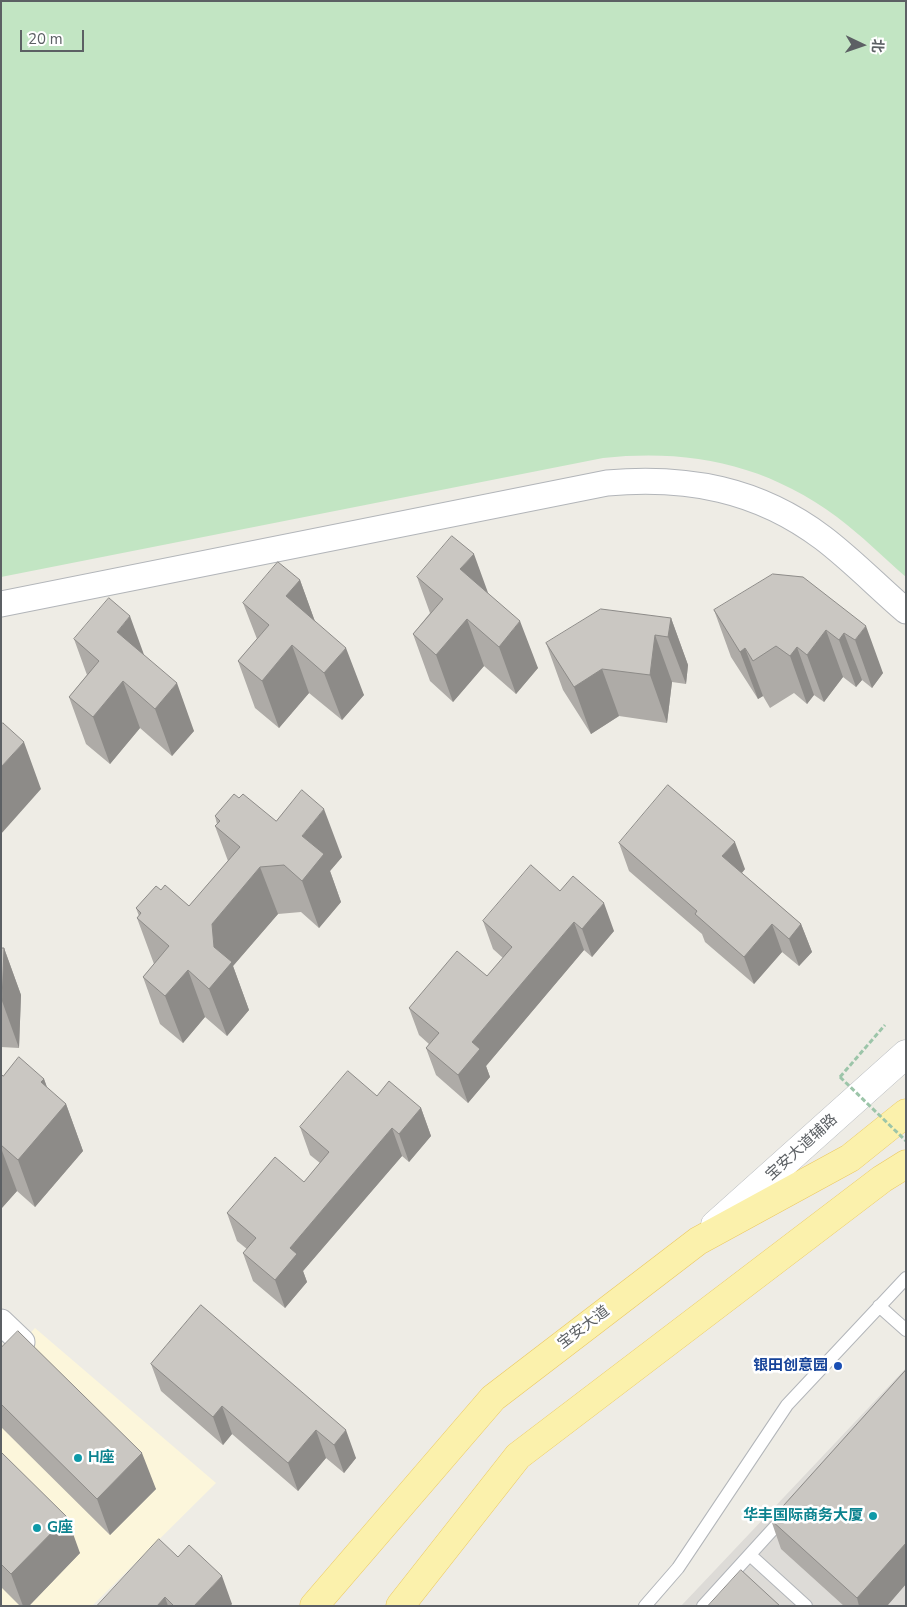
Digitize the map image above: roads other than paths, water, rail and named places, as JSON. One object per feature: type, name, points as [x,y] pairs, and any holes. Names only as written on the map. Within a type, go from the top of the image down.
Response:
[{"type":"main road","name":"宝安大道辅路","points":[[698,1241],[906,1054]]},
{"type":"main road","name":"宝安大道","points":[[314,1606],[493,1398],[698,1241],[850,1158],[906,1113]]},
{"type":"main road","points":[[400,1606],[518,1456],[882,1179],[906,1164]]},
{"type":"street","points":[[1,604],[607,483],[664,480],[720,489],[748,497],[774,508],[823,538],[906,611]]},
{"type":"street","points":[[1,1322],[22,1342]]},
{"type":"lane","points":[[645,1606],[678,1568],[788,1405],[906,1278]]},
{"type":"lane","points":[[880,1306],[906,1330]]},
{"type":"lane","points":[[704,1606],[796,1505]]},
{"type":"lane","points":[[750,1555],[806,1606]]},
{"type":"place","name":"银田创意园","points":[[838,1366]]},
{"type":"place","name":"H座","points":[[78,1458]]},
{"type":"place","name":"华丰国际商务大厦","points":[[873,1516]]},
{"type":"place","name":"G座","points":[[37,1528]]}]
